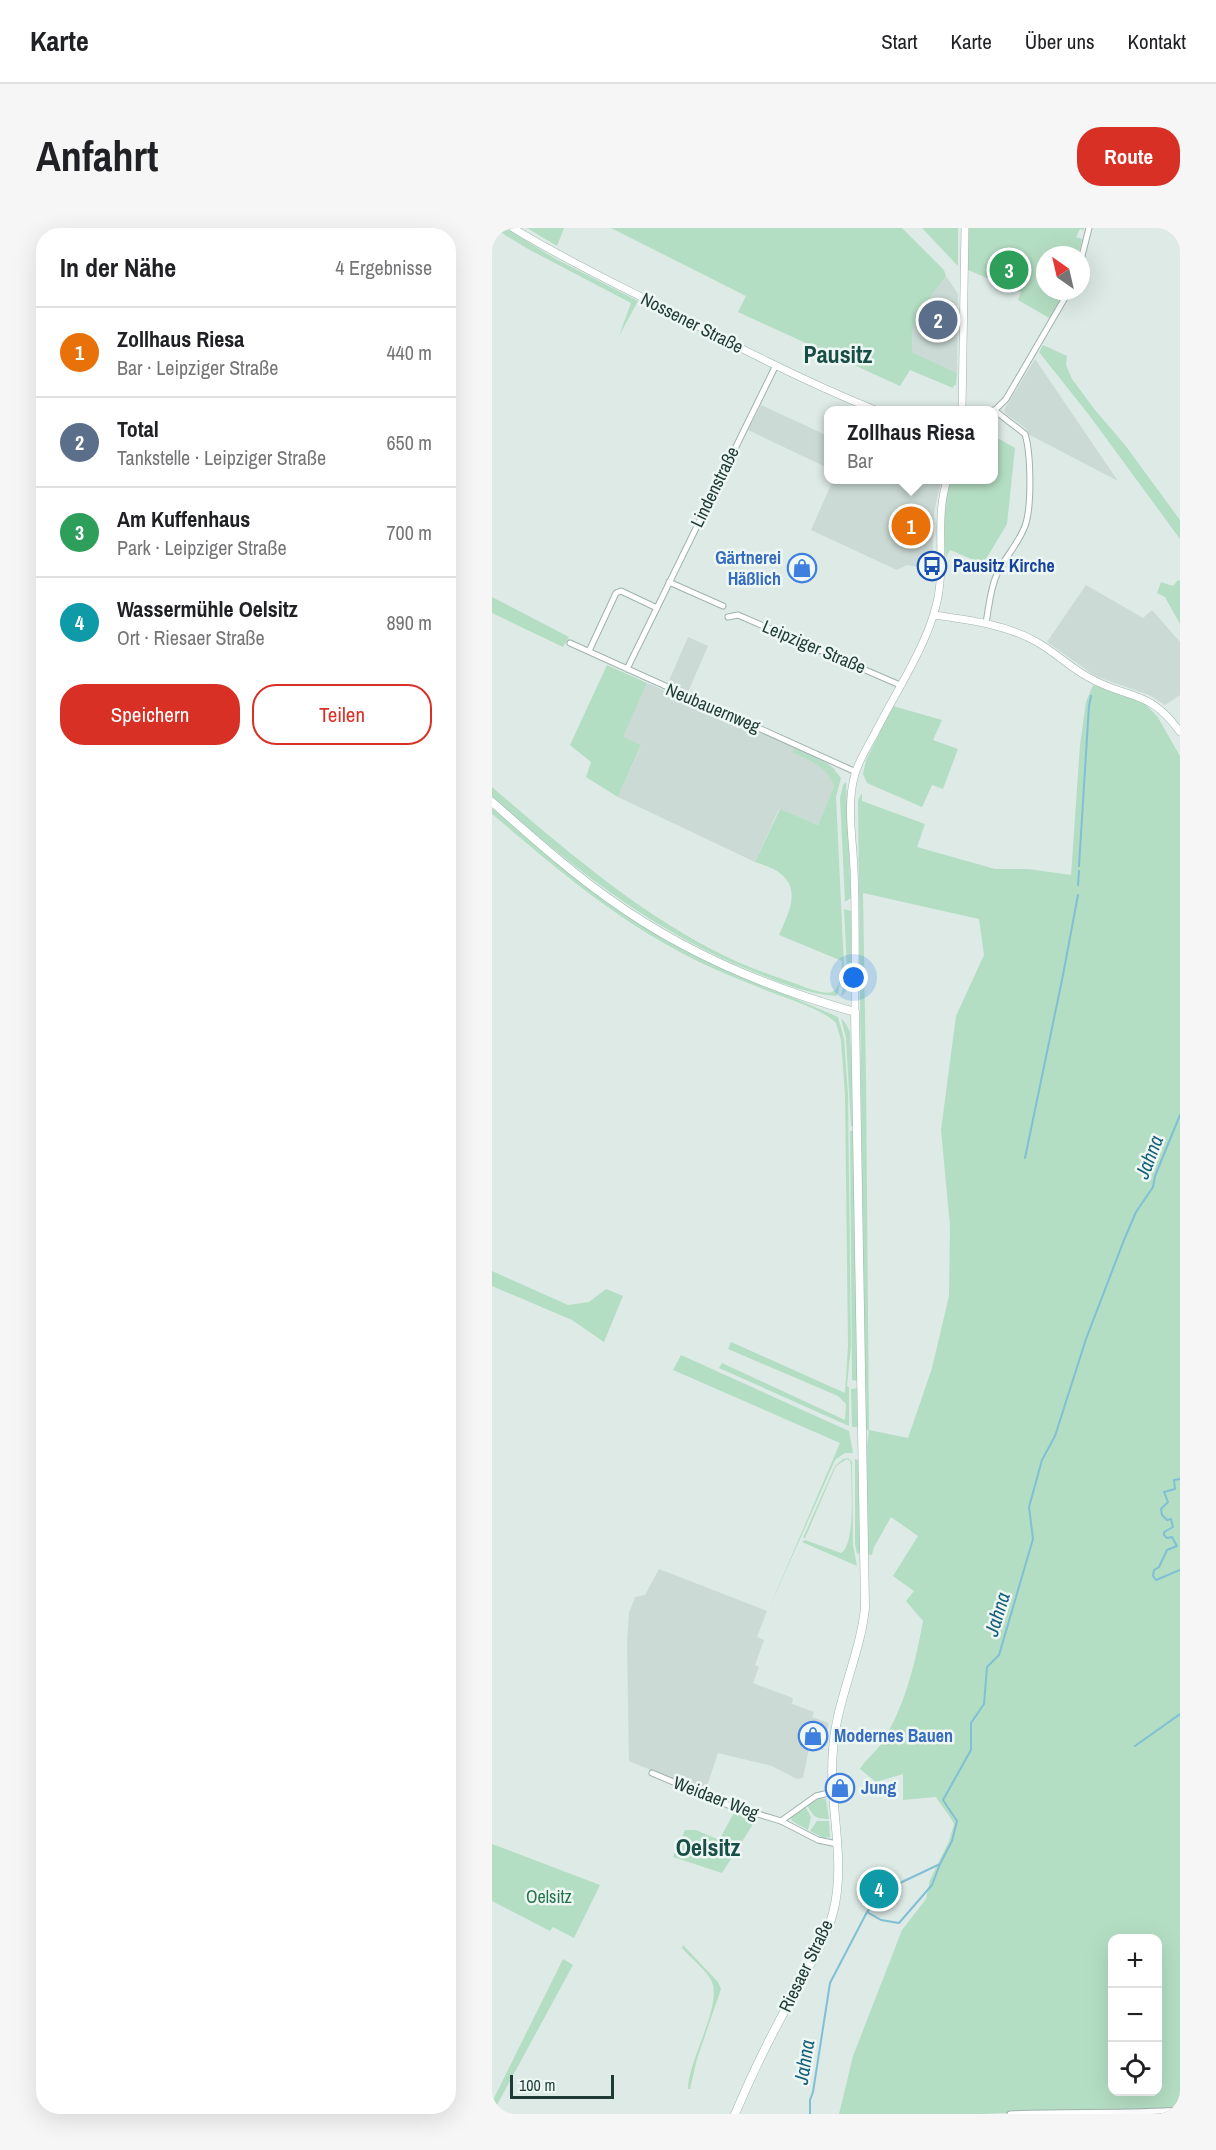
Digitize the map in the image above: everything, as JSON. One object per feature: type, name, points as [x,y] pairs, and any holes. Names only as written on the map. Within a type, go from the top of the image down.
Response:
[{"type":"main road","points":[[492,802],[606,897],[674,939],[758,978],[810,998],[855,1011]]},
{"type":"main road","name":"Riesaer Straße","points":[[738,2112],[768,2043],[826,1931],[836,1894],[837,1844],[832,1759],[837,1724],[864,1619],[855,1011]]},
{"type":"street","name":"Nossener Straße","points":[[513,228],[775,367],[862,406]]},
{"type":"street","points":[[962,406],[964,228]]},
{"type":"street","points":[[1084,246],[1089,228]]},
{"type":"street","points":[[998,407],[1006,399],[1064,300]]},
{"type":"street","name":"Lindenstraße","points":[[627,669],[775,367]]},
{"type":"street","points":[[986,623],[996,576],[1026,524],[1029,506],[1025,434],[998,414]]},
{"type":"street","points":[[855,1011],[852,796],[856,772],[934,615],[939,594],[941,568],[941,498],[946,484]]},
{"type":"street","points":[[669,582],[723,606]]},
{"type":"street","points":[[590,651],[616,593],[621,591],[657,608]]},
{"type":"street","name":"Leipziger Straße","points":[[728,617],[738,615],[900,685]]},
{"type":"street","points":[[934,615],[986,623],[1023,635],[1052,651],[1089,678],[1150,702],[1164,711],[1180,732]]},
{"type":"street","name":"Neubauernweg","points":[[570,643],[856,772]]},
{"type":"street","name":"Weidaer Weg","points":[[652,1773],[728,1804],[781,1821],[818,1840],[837,1844]]},
{"type":"street","name":"Weidaer Weg","points":[[781,1821],[816,1796],[833,1792]]},
{"type":"street","points":[[1010,2114],[1135,2113],[1180,2110]]},
{"type":"shaded area","points":[[946,276],[958,294],[957,373],[912,352],[913,326],[922,313],[920,311]]},
{"type":"shaded area","points":[[1035,359],[1118,481],[1028,434],[1027,429],[1006,414],[1004,410]]},
{"type":"shaded area","points":[[761,405],[824,434],[824,466],[748,430]]},
{"type":"shaded area","points":[[831,484],[940,484],[934,513],[932,569],[907,565],[897,570],[811,530]]},
{"type":"shaded area","points":[[1086,585],[1143,618],[1152,610],[1180,642],[1180,695],[1165,705],[1149,695],[1095,676],[1047,642]]},
{"type":"shaded area","points":[[688,637],[708,646],[688,692],[668,683]]},
{"type":"shaded area","points":[[647,683],[795,747],[825,761],[835,769],[834,786],[818,825],[779,809],[755,862],[618,797],[641,746],[622,737]]},
{"type":"shaded area","points":[[659,1569],[767,1611],[757,1637],[764,1640],[755,1665],[759,1667],[753,1683],[793,1698],[792,1704],[814,1712],[812,1717],[829,1723],[823,1750],[809,1749],[803,1778],[797,1779],[772,1766],[718,1753],[705,1792],[629,1761],[627,1643],[629,1613],[635,1597],[645,1595]]},
{"type":"green space","points":[[494,228],[505,228],[554,258],[638,301],[619,336],[631,303],[528,249]]},
{"type":"green space","points":[[527,228],[564,228],[557,246]]},
{"type":"green space","points":[[611,228],[902,228],[944,270],[946,276],[920,311],[922,313],[913,326],[912,352],[957,373],[956,385],[953,388],[910,370],[900,386],[738,312],[746,296]]},
{"type":"green space","points":[[922,228],[958,228],[958,266]]},
{"type":"green space","points":[[969,228],[1084,228],[1084,230],[1080,229],[1076,237],[1082,239],[1081,246],[1036,246],[1036,300],[1060,300],[1051,319],[1018,300],[1021,292],[968,270]]},
{"type":"green space","points":[[1043,345],[1067,356],[1066,365],[1072,379],[1125,445],[1180,520],[1180,539],[1089,415],[1039,352]]},
{"type":"green space","points":[[998,438],[1015,448],[1007,524],[983,564],[950,550],[946,557],[944,518],[950,484],[998,484]]},
{"type":"green space","points":[[1178,580],[1180,581],[1180,624],[1165,597],[1157,593],[1161,582],[1173,586]]},
{"type":"green space","points":[[492,597],[569,637],[563,647],[492,613]]},
{"type":"green space","points":[[607,665],[647,683],[623,737],[641,745],[618,797],[586,777],[591,762],[570,745]]},
{"type":"green space","points":[[1093,685],[1133,697],[1146,705],[1157,716],[1180,756],[1180,2108],[1146,2111],[1078,2110],[981,2114],[839,2114],[853,2056],[902,1930],[926,1899],[930,1880],[949,1841],[954,1824],[936,1797],[903,1800],[903,1774],[876,1782],[860,1769],[881,1744],[897,1715],[913,1669],[923,1621],[906,1601],[914,1591],[893,1576],[918,1536],[891,1517],[872,1555],[867,1554],[865,1460],[869,1431],[865,1428],[864,1380],[858,800],[862,793],[862,801],[925,824],[917,847],[995,869],[1028,869],[1071,875],[1080,745],[1086,702]],"holes":[[[863,893],[979,919],[984,955],[956,1016],[941,1130],[950,1226],[949,1296],[932,1368],[908,1438],[869,1430]]]},
{"type":"green space","points":[[893,706],[942,720],[933,740],[958,749],[943,789],[932,785],[922,807],[867,783],[863,774],[866,760]]},
{"type":"green space","points":[[795,747],[826,763],[841,778],[836,797],[844,966],[837,996],[805,990],[774,980],[717,956],[648,918],[553,849],[492,797],[492,787],[598,875],[683,933],[753,968],[814,990],[831,993],[838,985],[842,961],[779,935],[789,912],[791,888],[778,872],[755,862],[780,809],[818,825],[834,786],[823,769],[792,752]]},
{"type":"green space","points":[[846,782],[851,898],[845,902],[840,798]]},
{"type":"green space","points":[[492,808],[569,872],[710,962],[838,1017],[844,1039],[848,1094],[851,1346],[847,1386],[849,1388],[849,1426],[719,1368],[722,1363],[845,1420],[846,1404],[838,1396],[728,1349],[731,1342],[845,1393],[848,1346],[845,1094],[841,1040],[836,1023],[810,1007],[702,964],[623,918],[556,868],[492,814]]},
{"type":"green space","points":[[844,909],[851,911],[853,957],[850,981],[841,996],[847,970]]},
{"type":"green space","points":[[841,1018],[850,1032],[855,1126],[851,1126],[846,1038]]},
{"type":"green space","points":[[850,1131],[854,1131],[858,1381],[852,1380]]},
{"type":"green space","points":[[492,1271],[568,1305],[589,1302],[606,1289],[623,1296],[604,1342],[572,1320],[492,1286]]},
{"type":"green space","points":[[681,1355],[849,1431],[853,1453],[845,1453],[835,1460],[768,1611],[840,1443],[673,1370]]},
{"type":"green space","points":[[857,1388],[858,1426],[852,1427],[851,1389]]},
{"type":"green space","points":[[848,1458],[852,1462],[853,1545],[857,1566],[802,1542],[805,1540],[841,1553],[846,1547],[852,1513],[851,1465],[847,1459],[836,1466],[805,1538],[803,1538],[835,1466]]},
{"type":"green space","points":[[855,1459],[858,1460],[860,1550],[857,1554],[855,1544]]},
{"type":"green space","points":[[820,1798],[826,1799],[829,1819],[815,1816],[807,1805]]},
{"type":"green space","points":[[805,1806],[811,1817],[808,1830],[792,1821],[791,1817]]},
{"type":"green space","points":[[735,1811],[757,1818],[722,1873],[673,1857],[685,1830],[696,1830],[719,1840]]},
{"type":"green space","points":[[817,1821],[829,1821],[830,1837],[824,1838],[810,1831]]},
{"type":"green space","name":"Oelsitz","points":[[492,1844],[600,1885],[574,1938],[553,1927],[550,1931],[492,1901]]},
{"type":"green space","points":[[683,1945],[718,1982],[721,1989],[697,2059],[690,2089],[688,2089],[693,2063],[709,2017],[714,1990],[711,1980],[682,1948]]},
{"type":"green space","points":[[563,1959],[573,1965],[492,2114],[492,2102]]},
{"type":"waterway","points":[[1079,866],[1091,696]]},
{"type":"waterway","points":[[1078,885],[1079,871]]},
{"type":"waterway","points":[[1025,1158],[1078,895]]},
{"type":"waterway","name":"Jahna","points":[[810,2114],[810,2100],[830,1983],[867,1912],[877,1900],[902,1882],[940,1864],[952,1841],[957,1821],[943,1800],[971,1750],[971,1723],[984,1704],[987,1667],[999,1655],[1033,1539],[1029,1507],[1042,1460],[1055,1436],[1086,1339],[1124,1240],[1136,1212],[1153,1187],[1155,1176],[1180,1115]]},
{"type":"waterway","points":[[1180,1479],[1174,1480],[1175,1489],[1164,1492],[1168,1502],[1161,1509],[1162,1515],[1167,1520],[1171,1519],[1173,1527],[1164,1532],[1164,1535],[1167,1538],[1172,1537],[1177,1546],[1167,1550],[1159,1567],[1154,1570],[1153,1576],[1156,1580],[1180,1570]]},
{"type":"waterway","points":[[1135,1746],[1180,1714]]},
{"type":"waterway","points":[[867,1912],[881,1920],[899,1923],[932,1885],[940,1864]]},
{"type":"place","name":"Am Kuffenhaus","points":[[1009,270]]},
{"type":"place","name":"Total","points":[[938,320]]},
{"type":"place","name":"Zollhaus Riesa","points":[[911,526]]},
{"type":"place","name":"Pausitz Kirche","points":[[932,566]]},
{"type":"place","name":"Gärtnerei Häßlich","points":[[802,568]]},
{"type":"place","name":"Modernes Bauen","points":[[813,1736]]},
{"type":"place","name":"Jung","points":[[840,1788]]},
{"type":"place","name":"Wassermühle Oelsitz","points":[[879,1889]]},
{"type":"district","name":"Pausitz","points":[[838,355]]},
{"type":"district","name":"Oelsitz","points":[[708,1848]]}]
